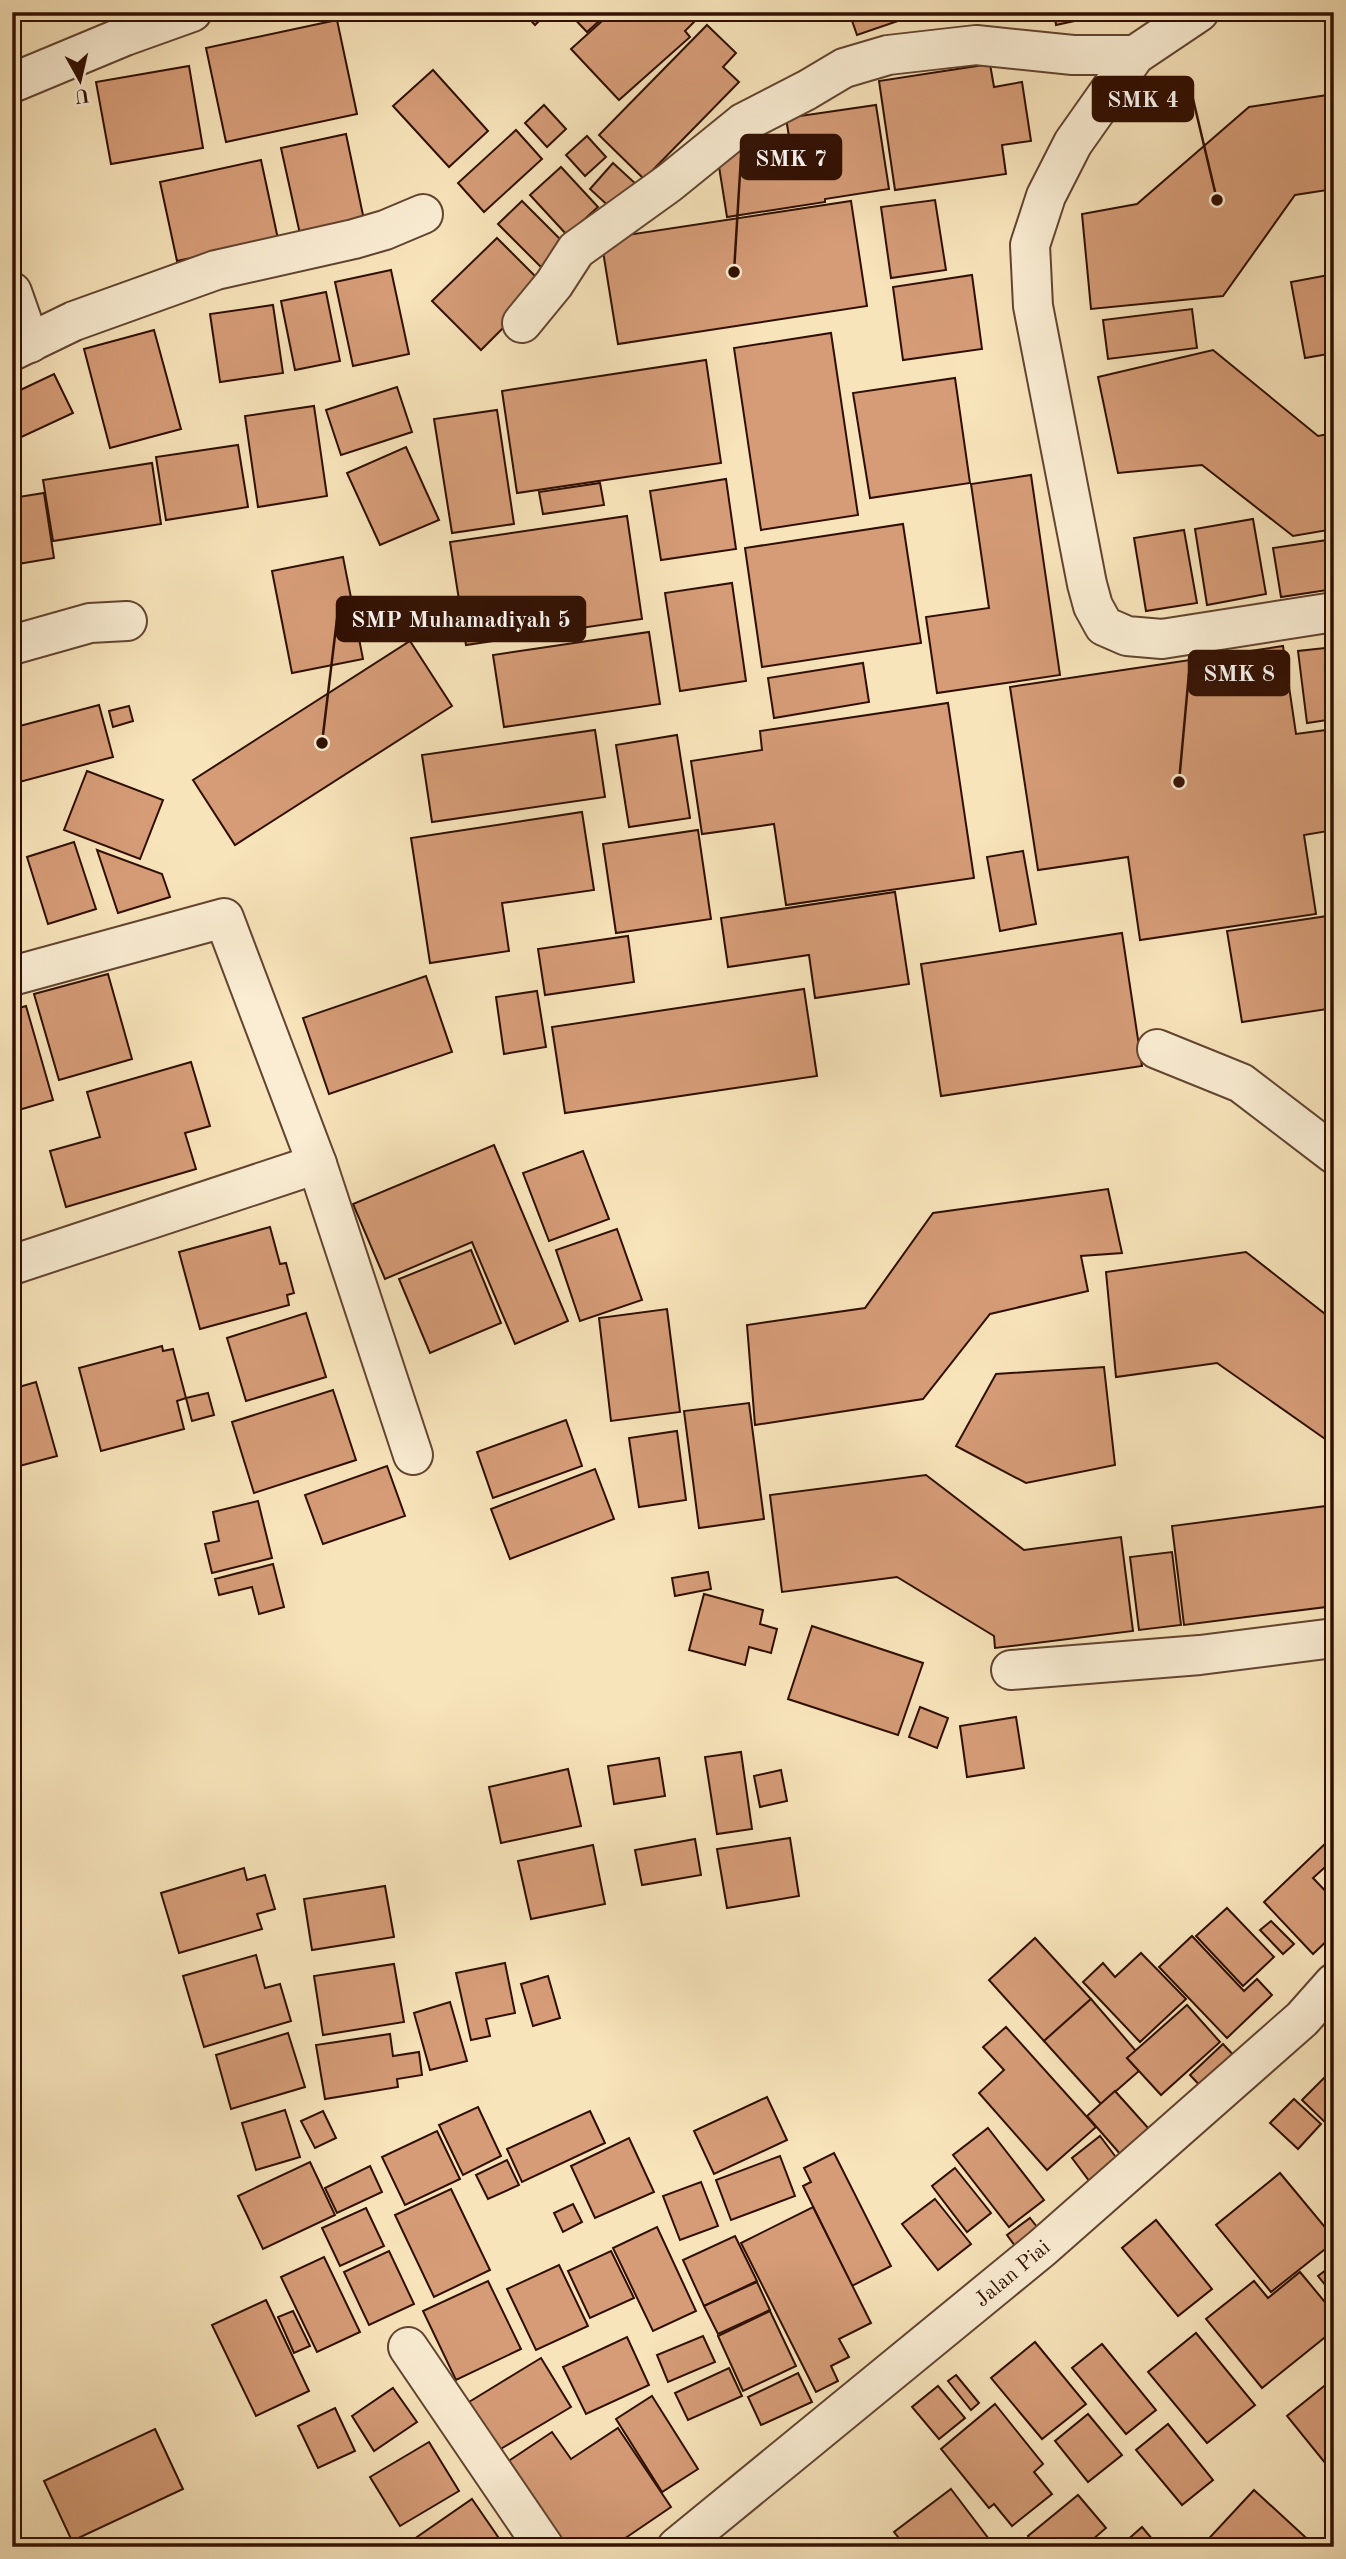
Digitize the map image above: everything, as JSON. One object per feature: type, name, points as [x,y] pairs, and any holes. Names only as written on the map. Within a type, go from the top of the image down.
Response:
[{"type":"street","points":[[12,83],[125,36],[192,12]]},
{"type":"street","points":[[1199,12],[1135,55],[1073,143],[1045,196],[1030,245],[1033,306],[1093,606],[1104,626],[1127,636],[1162,639],[1334,612]]},
{"type":"street","points":[[522,323],[555,284],[576,250],[669,183],[743,123],[844,68],[888,55],[976,45],[1073,55],[1135,55]]},
{"type":"street","points":[[12,292],[21,347],[74,321],[216,270],[354,239],[423,214]]},
{"type":"street","points":[[12,645],[90,623],[127,621]]},
{"type":"street","points":[[12,976],[224,918],[317,1164],[413,1455]]},
{"type":"street","points":[[1157,1049],[1241,1083],[1334,1154]]},
{"type":"street","points":[[12,1265],[317,1164]]},
{"type":"street","points":[[1011,1670],[1200,1655],[1334,1637]]},
{"type":"street","name":"Jalan Piai","points":[[677,2547],[1042,2248],[1302,2019],[1334,1983]]},
{"type":"street","points":[[408,2347],[544,2547]]},
{"type":"building","points":[[523,12],[548,12],[535,25]]},
{"type":"building","points":[[568,12],[609,12],[587,32]]},
{"type":"building","points":[[612,12],[685,12],[694,22],[685,31],[690,37],[619,100],[571,49]]},
{"type":"building","points":[[849,12],[924,12],[857,35]]},
{"type":"building","points":[[1054,12],[1116,12],[1056,25]]},
{"type":"building","points":[[337,20],[357,114],[226,142],[206,48]]},
{"type":"building","points":[[707,25],[736,53],[723,67],[739,82],[644,179],[599,135]]},
{"type":"building","points":[[990,64],[994,87],[1022,82],[1031,141],[1002,145],[1006,174],[895,190],[879,81]]},
{"type":"building","points":[[189,66],[203,148],[111,164],[96,82]]},
{"type":"building","points":[[433,70],[488,131],[449,167],[393,106]]},
{"type":"building","points":[[1334,94],[1334,189],[1295,195],[1223,296],[1091,309],[1082,214],[1137,204],[1249,107]]},
{"type":"building","points":[[544,105],[566,129],[547,147],[525,123]]},
{"type":"building","points":[[876,105],[889,189],[727,217],[717,154],[790,143],[786,118]]},
{"type":"building","points":[[516,130],[542,159],[484,212],[458,183]]},
{"type":"building","points":[[346,134],[364,220],[300,234],[281,148]]},
{"type":"building","points":[[587,136],[606,157],[585,176],[566,155]]},
{"type":"building","points":[[261,160],[278,239],[177,261],[160,182]]},
{"type":"building","points":[[613,163],[637,185],[614,211],[590,189]]},
{"type":"building","points":[[561,167],[598,207],[567,235],[530,195]]},
{"type":"building","points":[[935,200],[946,270],[891,278],[881,207]]},
{"type":"building","points":[[522,201],[567,246],[543,269],[498,224]]},
{"type":"building","points":[[851,201],[867,306],[618,344],[601,239]]},
{"type":"building","points":[[497,238],[545,286],[481,350],[432,301]]},
{"type":"building","points":[[391,270],[409,354],[353,366],[335,282]]},
{"type":"building","points":[[1334,274],[1334,353],[1305,358],[1291,282]]},
{"type":"building","points":[[972,275],[982,349],[903,360],[893,287]]},
{"type":"building","points":[[326,292],[340,361],[295,370],[281,301]]},
{"type":"building","points":[[273,305],[283,373],[220,382],[210,314]]},
{"type":"building","points":[[1192,309],[1197,348],[1108,359],[1103,320]]},
{"type":"building","points":[[154,330],[181,429],[110,448],[84,349]]},
{"type":"building","points":[[831,333],[858,515],[761,530],[734,348]]},
{"type":"building","points":[[1213,350],[1318,436],[1334,433],[1334,529],[1293,536],[1202,465],[1118,473],[1098,377]]},
{"type":"building","points":[[706,360],[721,463],[517,493],[502,391]]},
{"type":"building","points":[[54,374],[73,413],[15,440],[12,435],[12,394]]},
{"type":"building","points":[[955,378],[970,483],[870,498],[853,393]]},
{"type":"building","points":[[397,387],[412,432],[341,455],[326,410]]},
{"type":"building","points":[[314,406],[327,496],[258,507],[245,416]]},
{"type":"building","points":[[497,410],[514,524],[452,533],[434,419]]},
{"type":"building","points":[[238,445],[248,507],[166,520],[156,457]]},
{"type":"building","points":[[406,447],[439,520],[380,545],[347,473]]},
{"type":"building","points":[[152,463],[161,524],[53,541],[43,480]]},
{"type":"building","points":[[1031,475],[1060,675],[937,693],[926,617],[989,608],[971,484]]},
{"type":"building","points":[[726,479],[736,549],[661,560],[650,491]]},
{"type":"building","points":[[600,483],[604,505],[543,514],[539,492]]},
{"type":"building","points":[[44,493],[54,558],[12,565],[12,498]]},
{"type":"building","points":[[627,516],[642,619],[466,645],[450,542]]},
{"type":"building","points":[[1253,519],[1266,594],[1207,605],[1195,529]]},
{"type":"building","points":[[903,524],[921,643],[762,667],[745,548]]},
{"type":"building","points":[[1184,530],[1197,603],[1146,611],[1134,538]]},
{"type":"building","points":[[1334,539],[1334,589],[1281,597],[1273,548]]},
{"type":"building","points":[[343,557],[363,659],[292,673],[272,571]]},
{"type":"building","points":[[732,583],[746,681],[680,691],[665,593]]},
{"type":"building","points":[[649,632],[660,704],[504,727],[493,655]]},
{"type":"building","points":[[410,641],[452,706],[235,845],[193,780]]},
{"type":"building","points":[[1283,646],[1296,734],[1334,729],[1334,830],[1304,835],[1316,914],[1140,940],[1128,857],[1038,870],[1010,687]]},
{"type":"building","points":[[1334,647],[1334,719],[1307,723],[1298,651]]},
{"type":"building","points":[[863,663],[869,702],[774,718],[768,678]]},
{"type":"building","points":[[948,703],[974,878],[786,905],[774,824],[702,834],[691,761],[762,750],[760,731]]},
{"type":"building","points":[[99,705],[113,757],[12,784],[12,728]]},
{"type":"building","points":[[129,706],[133,721],[113,727],[109,711]]},
{"type":"building","points":[[595,730],[605,797],[432,822],[422,755]]},
{"type":"building","points":[[677,735],[690,818],[629,827],[616,745]]},
{"type":"building","points":[[87,771],[163,800],[140,859],[64,830]]},
{"type":"building","points":[[582,812],[594,890],[502,903],[509,951],[430,963],[411,838]]},
{"type":"building","points":[[698,830],[711,919],[616,933],[603,844]]},
{"type":"building","points":[[74,842],[96,909],[48,924],[27,857]]},
{"type":"building","points":[[97,850],[162,874],[170,897],[118,913]]},
{"type":"building","points":[[1023,851],[1036,924],[1000,931],[987,857]]},
{"type":"building","points":[[895,892],[909,984],[815,998],[809,955],[728,967],[721,918]]},
{"type":"building","points":[[1334,915],[1334,1008],[1242,1022],[1227,931]]},
{"type":"building","points":[[1122,933],[1142,1066],[941,1096],[921,964]]},
{"type":"building","points":[[628,936],[634,982],[545,995],[538,949]]},
{"type":"building","points":[[108,974],[132,1059],[59,1080],[34,994]]},
{"type":"building","points":[[426,976],[452,1052],[329,1094],[303,1018]]},
{"type":"building","points":[[804,989],[817,1076],[565,1113],[552,1027]]},
{"type":"building","points":[[537,991],[546,1047],[504,1054],[496,997]]},
{"type":"building","points":[[26,1006],[53,1100],[12,1112],[12,1010]]},
{"type":"building","points":[[191,1062],[210,1126],[185,1133],[196,1169],[66,1207],[50,1151],[100,1137],[87,1092]]},
{"type":"building","points":[[494,1145],[568,1321],[515,1344],[472,1242],[385,1279],[353,1204]]},
{"type":"building","points":[[583,1151],[609,1219],[549,1241],[523,1173]]},
{"type":"building","points":[[1108,1189],[1122,1253],[1081,1256],[1088,1291],[990,1314],[923,1399],[755,1425],[747,1325],[865,1308],[933,1213]]},
{"type":"building","points":[[270,1227],[280,1264],[286,1263],[294,1293],[287,1295],[289,1305],[200,1329],[179,1252]]},
{"type":"building","points":[[617,1229],[642,1300],[580,1321],[556,1250]]},
{"type":"building","points":[[471,1250],[501,1323],[430,1353],[399,1279]]},
{"type":"building","points":[[1246,1252],[1334,1321],[1334,1440],[1328,1441],[1217,1363],[1116,1377],[1106,1272]]},
{"type":"building","points":[[667,1309],[680,1412],[611,1421],[599,1318]]},
{"type":"building","points":[[306,1313],[326,1377],[246,1401],[227,1338]]},
{"type":"building","points":[[162,1346],[163,1351],[173,1349],[186,1398],[177,1401],[184,1429],[101,1451],[79,1368]]},
{"type":"building","points":[[1104,1367],[1115,1465],[1026,1483],[956,1446],[996,1374]]},
{"type":"building","points":[[36,1382],[57,1456],[12,1468],[12,1389]]},
{"type":"building","points":[[333,1390],[356,1460],[254,1493],[232,1422]]},
{"type":"building","points":[[208,1393],[214,1415],[192,1421],[186,1398]]},
{"type":"building","points":[[749,1403],[764,1519],[699,1528],[684,1411]]},
{"type":"building","points":[[566,1420],[582,1466],[493,1498],[477,1452]]},
{"type":"building","points":[[677,1431],[686,1500],[639,1507],[629,1438]]},
{"type":"building","points":[[387,1466],[405,1516],[323,1544],[305,1495]]},
{"type":"building","points":[[595,1469],[614,1519],[510,1559],[491,1509]]},
{"type":"building","points":[[926,1475],[1024,1550],[1121,1537],[1133,1631],[995,1648],[994,1636],[897,1577],[782,1592],[770,1495]]},
{"type":"building","points":[[258,1501],[272,1558],[212,1573],[205,1544],[219,1541],[213,1512]]},
{"type":"building","points":[[1334,1505],[1334,1606],[1184,1625],[1172,1526]]},
{"type":"building","points":[[1172,1552],[1181,1625],[1139,1630],[1130,1557]]},
{"type":"building","points":[[273,1564],[284,1607],[259,1614],[252,1587],[219,1595],[215,1579]]},
{"type":"building","points":[[708,1572],[711,1589],[675,1596],[672,1578]]},
{"type":"building","points":[[704,1594],[763,1610],[760,1624],[777,1629],[771,1653],[749,1647],[745,1665],[689,1650]]},
{"type":"building","points":[[812,1626],[923,1663],[898,1735],[788,1699]]},
{"type":"building","points":[[920,1707],[948,1718],[937,1748],[909,1737]]},
{"type":"building","points":[[1016,1717],[1024,1768],[967,1777],[960,1726]]},
{"type":"building","points":[[741,1752],[752,1829],[717,1834],[705,1757]]},
{"type":"building","points":[[659,1758],[665,1796],[614,1804],[608,1766]]},
{"type":"building","points":[[568,1769],[581,1826],[501,1843],[489,1787]]},
{"type":"building","points":[[781,1770],[787,1801],[760,1807],[754,1776]]},
{"type":"building","points":[[790,1838],[799,1896],[727,1908],[717,1849]]},
{"type":"building","points":[[695,1839],[701,1875],[642,1885],[635,1850]]},
{"type":"building","points":[[1330,1839],[1334,1842],[1334,1859],[1313,1878],[1334,1900],[1334,1934],[1313,1954],[1264,1902]]},
{"type":"building","points":[[593,1845],[605,1904],[531,1919],[518,1861]]},
{"type":"building","points":[[244,1868],[247,1880],[265,1875],[275,1909],[257,1914],[262,1929],[179,1953],[161,1893]]},
{"type":"building","points":[[385,1886],[394,1937],[312,1950],[304,1899]]},
{"type":"building","points":[[1227,1908],[1274,1957],[1243,1986],[1196,1936]]},
{"type":"building","points":[[1271,1921],[1294,1944],[1283,1954],[1260,1930]]},
{"type":"building","points":[[1192,1936],[1244,1991],[1257,1979],[1272,1995],[1227,2038],[1159,1967]]},
{"type":"building","points":[[1035,1938],[1091,1999],[1044,2041],[989,1980]]},
{"type":"building","points":[[1141,1953],[1186,1999],[1140,2042],[1083,1982],[1103,1963],[1115,1977]]},
{"type":"building","points":[[256,1955],[265,1988],[280,1984],[291,2021],[204,2047],[183,1976]]},
{"type":"building","points":[[505,1963],[515,2013],[486,2019],[490,2036],[471,2040],[456,1973]]},
{"type":"building","points":[[394,1964],[404,2022],[323,2035],[314,1976]]},
{"type":"building","points":[[548,1976],[560,2018],[533,2026],[521,1984]]},
{"type":"building","points":[[1091,1999],[1136,2051],[1127,2058],[1139,2071],[1101,2104],[1044,2041]]},
{"type":"building","points":[[450,2002],[467,2061],[430,2070],[414,2013]]},
{"type":"building","points":[[1187,2005],[1220,2042],[1161,2095],[1127,2058]]},
{"type":"building","points":[[1006,2027],[1096,2127],[1047,2170],[979,2093],[1004,2070],[983,2047]]},
{"type":"building","points":[[288,2033],[305,2087],[231,2109],[216,2055]]},
{"type":"building","points":[[390,2034],[393,2056],[419,2052],[422,2075],[397,2079],[398,2087],[325,2099],[316,2045]]},
{"type":"building","points":[[1223,2044],[1239,2061],[1206,2092],[1190,2075]]},
{"type":"building","points":[[1334,2068],[1334,2131],[1302,2100]]},
{"type":"building","points":[[1115,2091],[1149,2129],[1121,2155],[1087,2116]]},
{"type":"building","points":[[767,2097],[787,2140],[714,2174],[694,2131]]},
{"type":"building","points":[[1294,2099],[1321,2124],[1298,2149],[1270,2123]]},
{"type":"building","points":[[478,2107],[501,2156],[463,2175],[439,2125]]},
{"type":"building","points":[[285,2110],[300,2157],[256,2170],[242,2123]]},
{"type":"building","points":[[323,2111],[336,2138],[315,2148],[301,2121]]},
{"type":"building","points":[[590,2111],[605,2143],[522,2182],[507,2149]]},
{"type":"building","points":[[988,2128],[1044,2200],[1009,2227],[953,2155]]},
{"type":"building","points":[[437,2131],[460,2179],[405,2205],[382,2157]]},
{"type":"building","points":[[1100,2136],[1121,2164],[1093,2186],[1072,2158]]},
{"type":"building","points":[[629,2138],[654,2192],[595,2218],[571,2166]]},
{"type":"building","points":[[834,2153],[891,2266],[852,2286],[803,2186],[811,2182],[804,2168]]},
{"type":"building","points":[[780,2156],[795,2196],[731,2220],[716,2180]]},
{"type":"building","points":[[507,2160],[519,2185],[488,2199],[476,2175]]},
{"type":"building","points":[[310,2162],[335,2215],[263,2249],[238,2196]]},
{"type":"building","points":[[370,2166],[382,2192],[337,2213],[325,2188]]},
{"type":"building","points":[[955,2168],[991,2213],[967,2232],[932,2186]]},
{"type":"building","points":[[1280,2173],[1334,2238],[1334,2242],[1271,2292],[1216,2225]]},
{"type":"building","points":[[701,2182],[718,2226],[680,2240],[663,2196]]},
{"type":"building","points":[[451,2189],[490,2270],[434,2297],[395,2215]]},
{"type":"building","points":[[935,2199],[971,2244],[938,2270],[902,2224]]},
{"type":"building","points":[[573,2204],[582,2222],[563,2232],[554,2213]]},
{"type":"building","points":[[813,2207],[871,2323],[839,2339],[849,2357],[831,2366],[838,2381],[816,2392],[741,2243]]},
{"type":"building","points":[[366,2208],[384,2246],[340,2266],[322,2228]]},
{"type":"building","points":[[1030,2218],[1041,2232],[1018,2250],[1007,2235]]},
{"type":"building","points":[[1156,2220],[1212,2289],[1178,2316],[1122,2248]]},
{"type":"building","points":[[657,2227],[696,2311],[653,2331],[613,2248]]},
{"type":"building","points":[[735,2236],[757,2281],[704,2306],[683,2260]]},
{"type":"building","points":[[389,2251],[414,2304],[369,2325],[344,2272]]},
{"type":"building","points":[[611,2251],[634,2298],[590,2318],[568,2271]]},
{"type":"building","points":[[324,2257],[360,2332],[317,2352],[281,2277]]},
{"type":"building","points":[[1334,2264],[1334,2296],[1318,2276]]},
{"type":"building","points":[[559,2265],[588,2326],[536,2350],[507,2289]]},
{"type":"building","points":[[1300,2272],[1334,2313],[1334,2330],[1262,2388],[1206,2319],[1254,2281],[1268,2298]]},
{"type":"building","points":[[488,2281],[521,2349],[456,2380],[423,2311]]},
{"type":"building","points":[[757,2282],[770,2310],[718,2334],[704,2306]]},
{"type":"building","points":[[266,2300],[309,2391],[256,2416],[212,2325]]},
{"type":"building","points":[[293,2311],[310,2346],[294,2353],[278,2317]]},
{"type":"building","points":[[770,2311],[796,2366],[743,2391],[718,2336]]},
{"type":"building","points":[[1196,2333],[1255,2405],[1207,2443],[1148,2372]]},
{"type":"building","points":[[703,2336],[715,2362],[668,2382],[657,2355]]},
{"type":"building","points":[[627,2337],[649,2385],[586,2414],[563,2367]]},
{"type":"building","points":[[1035,2342],[1086,2404],[1042,2439],[991,2378]]},
{"type":"building","points":[[1102,2344],[1156,2410],[1126,2434],[1072,2368]]},
{"type":"building","points":[[541,2358],[571,2407],[499,2450],[469,2402]]},
{"type":"building","points":[[729,2368],[742,2396],[688,2420],[675,2393]]},
{"type":"building","points":[[798,2373],[812,2402],[761,2425],[748,2397]]},
{"type":"building","points":[[956,2375],[979,2403],[971,2410],[948,2381]]},
{"type":"building","points":[[1334,2378],[1334,2474],[1287,2416]]},
{"type":"building","points":[[938,2386],[965,2418],[939,2439],[912,2407]]},
{"type":"building","points":[[393,2388],[417,2422],[374,2451],[352,2416]]},
{"type":"building","points":[[652,2396],[698,2469],[662,2492],[616,2419]]},
{"type":"building","points":[[995,2404],[1043,2464],[1034,2472],[1052,2494],[1012,2526],[994,2504],[989,2508],[941,2449]]},
{"type":"building","points":[[335,2408],[355,2451],[318,2468],[298,2426]]},
{"type":"building","points":[[1088,2414],[1122,2455],[1088,2482],[1055,2441]]},
{"type":"building","points":[[1168,2424],[1213,2480],[1182,2505],[1136,2450]]},
{"type":"building","points":[[618,2428],[671,2507],[624,2539],[629,2547],[564,2547],[507,2462],[552,2432],[571,2459]]},
{"type":"building","points":[[155,2429],[183,2489],[72,2541],[44,2481]]},
{"type":"building","points":[[429,2442],[459,2491],[400,2526],[370,2477]]},
{"type":"building","points":[[951,2489],[995,2547],[906,2547],[894,2532]]},
{"type":"building","points":[[1254,2490],[1316,2547],[1201,2547]]},
{"type":"building","points":[[1078,2495],[1106,2528],[1084,2547],[1036,2547],[1028,2536]]},
{"type":"building","points":[[472,2499],[505,2547],[424,2547],[417,2537]]},
{"type":"building","points":[[1142,2527],[1157,2547],[1128,2547],[1124,2543]]},
{"type":"place","name":"SMK 4","points":[[1217,200]]},
{"type":"place","name":"SMK 7","points":[[734,272]]},
{"type":"place","name":"SMP Muhamadiyah 5","points":[[322,743]]},
{"type":"place","name":"SMK 8","points":[[1179,782]]}]
